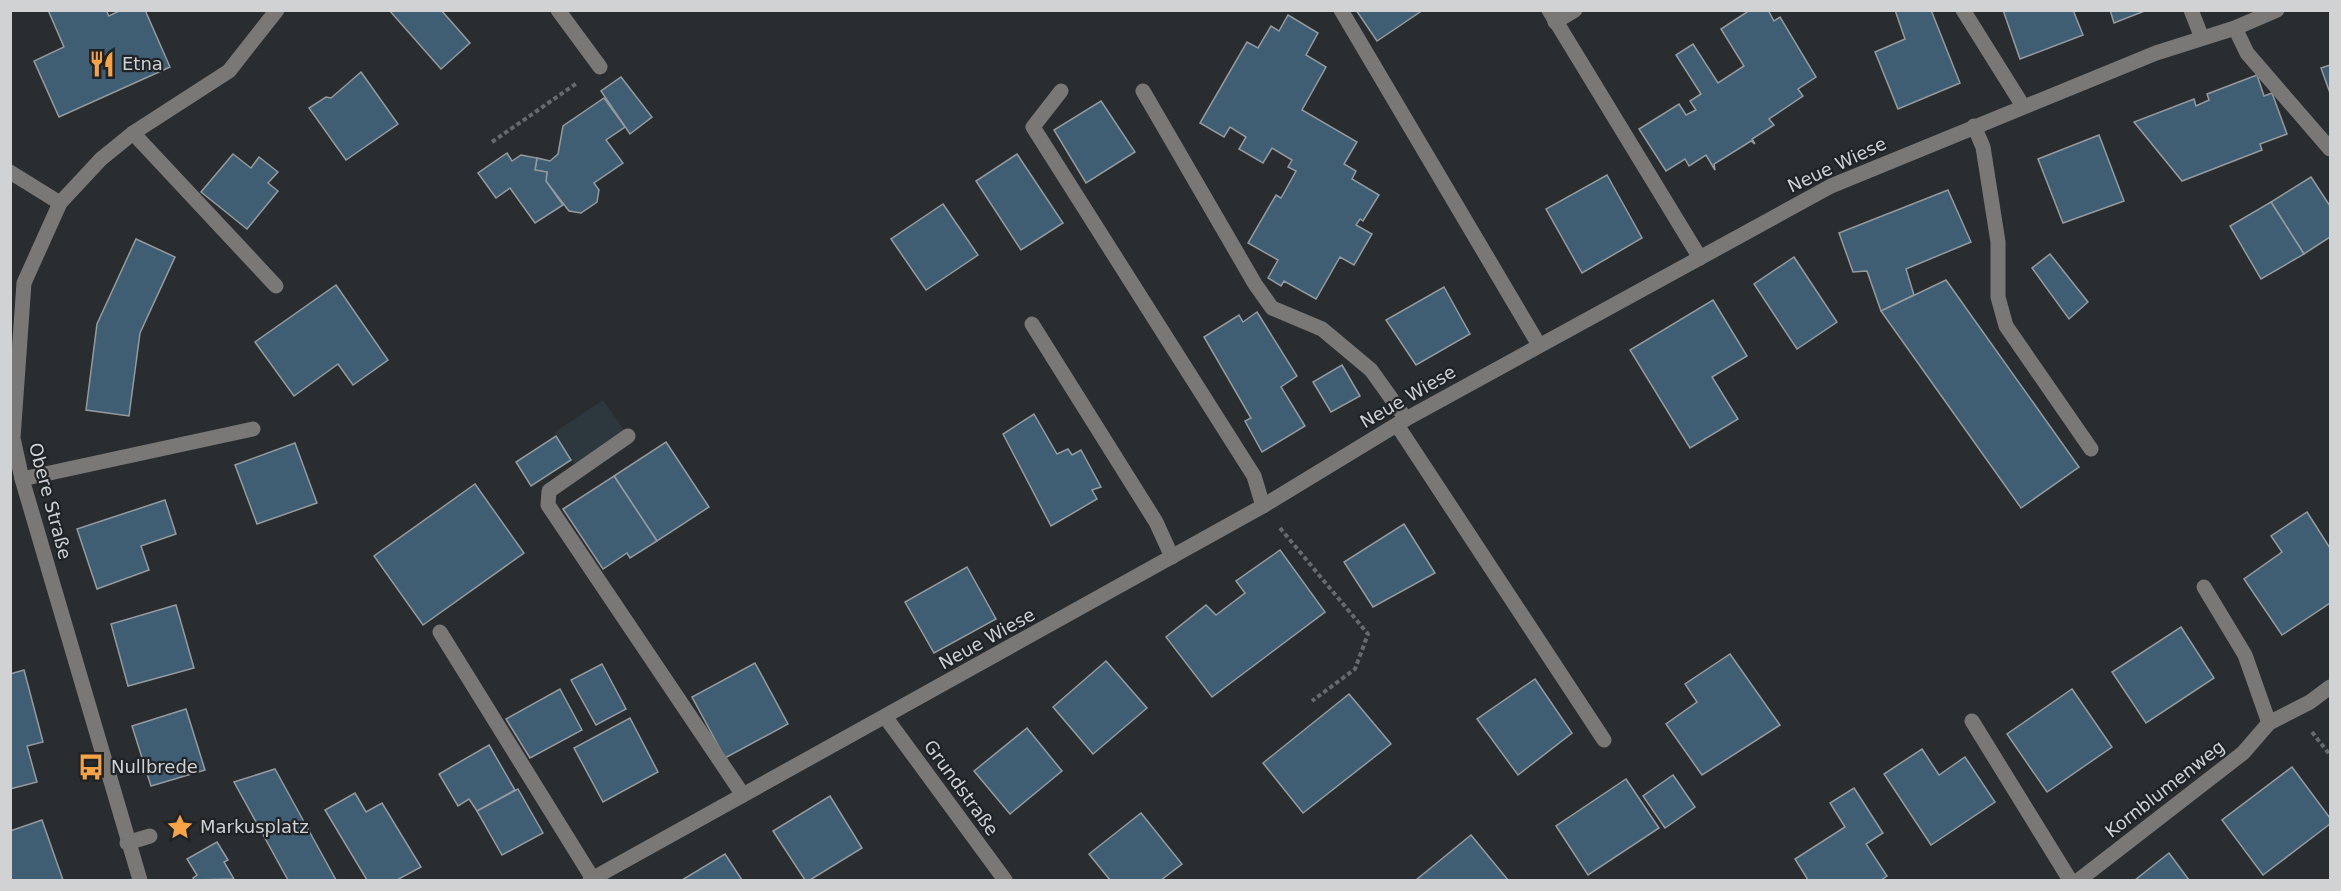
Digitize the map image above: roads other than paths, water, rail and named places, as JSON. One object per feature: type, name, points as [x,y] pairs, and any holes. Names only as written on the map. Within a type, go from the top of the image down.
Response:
[{"type":"street","name":"Obere Straße","points":[[140,880],[127,843],[12,439],[24,283],[60,203],[101,159],[133,133],[229,71],[277,10]]},
{"type":"street","points":[[558,10],[600,67]]},
{"type":"street","points":[[1341,10],[1539,345]]},
{"type":"street","points":[[1575,10],[1552,16],[1700,258]]},
{"type":"street","points":[[1963,10],[2023,106]]},
{"type":"street","points":[[2191,10],[2202,38]]},
{"type":"street","name":"Neue Wiese","points":[[591,880],[615,875],[743,795],[886,718],[1263,506],[1401,422],[1831,186],[2023,106],[2202,38],[2235,28],[2277,10]]},
{"type":"street","points":[[2235,28],[2247,53],[2331,149]]},
{"type":"street","points":[[1061,91],[1033,127],[1254,476],[1263,506]]},
{"type":"street","points":[[1143,91],[1255,284],[1272,308],[1322,328],[1371,370],[1401,422],[1604,740]]},
{"type":"street","points":[[1974,126],[1983,147],[1998,242],[1998,297],[2006,326],[2091,449]]},
{"type":"street","points":[[133,133],[276,286]]},
{"type":"street","points":[[10,172],[60,203]]},
{"type":"street","points":[[1032,324],[1156,522],[1172,557]]},
{"type":"street","points":[[22,479],[252,429]]},
{"type":"street","points":[[628,436],[549,491],[548,505],[743,795]]},
{"type":"street","points":[[2204,587],[2245,655],[2269,723]]},
{"type":"street","points":[[440,632],[591,880]]},
{"type":"street","name":"Kornblumenweg","points":[[2079,880],[2243,753],[2269,723],[2310,702],[2331,687]]},
{"type":"street","name":"Grundstraße","points":[[886,718],[1005,880]]},
{"type":"street","points":[[1972,721],[2070,880]]},
{"type":"street","points":[[127,843],[150,836]]},
{"type":"place","name":"Etna","points":[[102,64]]},
{"type":"place","name":"Nullbrede","points":[[91,767]]},
{"type":"place","name":"Markusplatz","points":[[180,827]]}]
